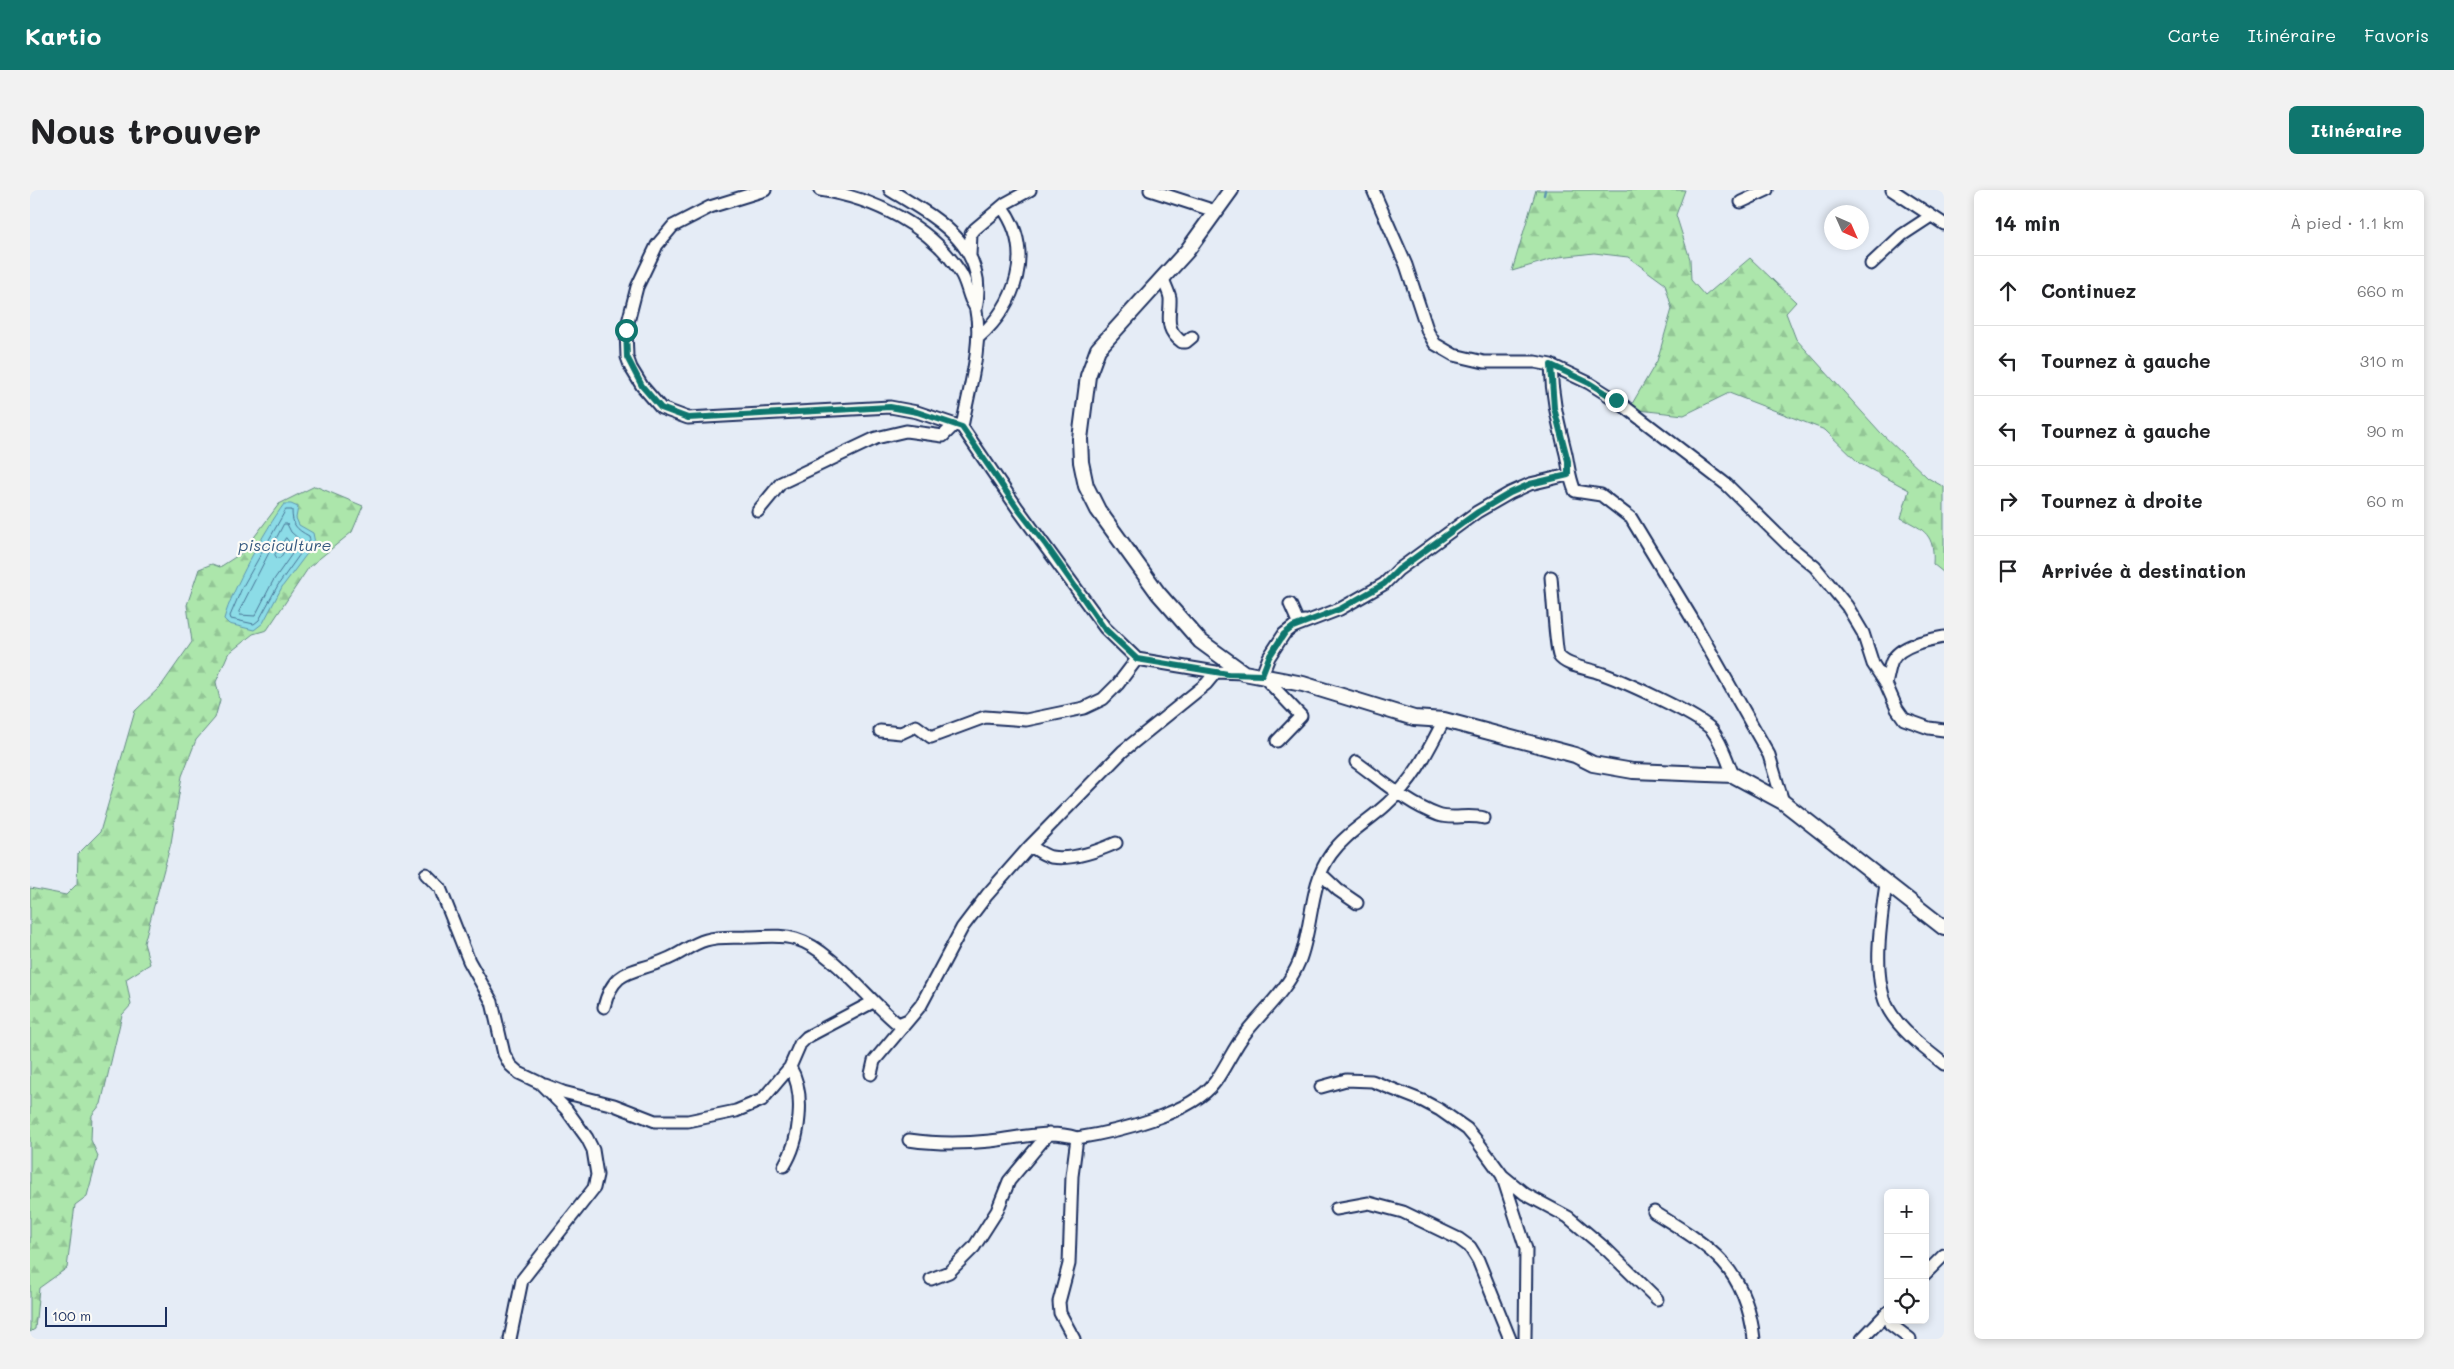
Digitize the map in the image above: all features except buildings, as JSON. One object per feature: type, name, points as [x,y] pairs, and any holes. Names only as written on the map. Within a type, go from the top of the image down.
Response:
[{"type":"main road","points":[[1231,190],[1186,251],[1098,348],[1088,376],[1082,414],[1081,462],[1086,486],[1098,510],[1158,593],[1200,642],[1244,673],[1262,675],[1350,697],[1414,718],[1444,720],[1575,755],[1593,764],[1633,771],[1733,775],[1783,802],[1944,928]]},
{"type":"street","points":[[765,190],[710,207],[682,220],[664,235],[657,245],[637,287],[626,330],[627,357],[642,386],[661,408],[688,418],[890,407],[917,412],[958,426],[1046,545],[1104,628],[1137,659],[1216,672],[1244,673]]},
{"type":"street","points":[[820,190],[879,208],[912,224],[923,232],[942,250],[961,274],[976,309]]},
{"type":"street","points":[[890,190],[937,218],[951,231],[970,255]]},
{"type":"street","points":[[758,511],[781,483],[851,448],[876,438],[906,431],[942,436],[958,426],[978,338],[976,309],[978,285],[970,255],[971,234],[1002,207],[1030,190]]},
{"type":"street","points":[[1150,190],[1215,211]]},
{"type":"street","points":[[1373,190],[1406,265],[1428,332],[1435,344],[1454,355],[1484,362],[1535,362],[1551,365],[1589,383],[1616,400],[1727,485],[1786,544],[1815,567],[1850,611],[1863,633],[1873,664],[1886,684],[1897,709],[1904,719],[1929,728],[1944,730]]},
{"type":"street","points":[[1741,202],[1767,190]]},
{"type":"street","points":[[1892,190],[1944,224]]},
{"type":"street","points":[[978,338],[993,324],[1016,282],[1019,266],[1018,235],[1012,220],[1002,207]]},
{"type":"street","points":[[1871,264],[1902,235],[1931,216]]},
{"type":"street","points":[[1162,279],[1170,296],[1168,322],[1182,342],[1186,342],[1192,337]]},
{"type":"street","points":[[1551,365],[1554,408],[1568,461],[1568,475],[1575,491],[1601,495],[1631,518],[1692,617],[1769,755],[1783,802]]},
{"type":"street","points":[[1290,604],[1298,622],[1340,609],[1384,584],[1398,570],[1478,512],[1510,493],[1530,484],[1568,475]]},
{"type":"street","points":[[1551,577],[1558,655],[1568,662],[1598,672],[1672,706],[1710,728],[1719,741],[1733,775]]},
{"type":"street","points":[[1277,741],[1301,716],[1262,675],[1269,657],[1284,634],[1305,621]]},
{"type":"street","points":[[1886,684],[1892,661],[1897,653],[1905,648],[1944,637]]},
{"type":"street","points":[[880,731],[901,733],[916,726],[930,737],[985,717],[1026,720],[1084,708],[1103,699],[1118,684],[1137,659]]},
{"type":"street","points":[[870,1074],[878,1054],[921,1005],[962,928],[1030,846],[1123,751],[1206,684],[1216,672]]},
{"type":"street","points":[[909,1140],[946,1144],[970,1143],[1048,1133],[1077,1138],[1098,1135],[1143,1123],[1197,1098],[1211,1086],[1238,1041],[1293,974],[1307,938],[1321,874],[1330,855],[1345,838],[1398,794],[1417,772],[1444,720]]},
{"type":"street","points":[[1356,762],[1398,794],[1438,815],[1484,818]]},
{"type":"street","points":[[1030,846],[1052,857],[1066,857],[1104,848],[1116,842]]},
{"type":"street","points":[[426,874],[440,888],[468,961],[492,1002],[504,1054],[510,1066],[518,1073],[562,1092],[614,1104],[655,1121],[688,1121],[736,1111],[762,1100],[790,1068],[800,1044],[807,1037],[873,1002]]},
{"type":"street","points":[[1321,874],[1338,890],[1357,903]]},
{"type":"street","points":[[1886,884],[1880,933],[1881,990],[1888,1009],[1898,1023],[1944,1064]]},
{"type":"street","points":[[604,1007],[611,986],[619,977],[667,960],[693,945],[715,938],[774,935],[798,939],[813,948],[832,961],[898,1024],[908,1020]]},
{"type":"street","points":[[784,1166],[792,1150],[800,1110],[798,1084],[790,1068]]},
{"type":"street","points":[[1321,1087],[1346,1080],[1372,1081],[1423,1101],[1467,1129],[1502,1175],[1525,1194],[1568,1217],[1607,1250],[1657,1299]]},
{"type":"street","points":[[510,1339],[522,1280],[594,1188],[597,1175],[593,1150],[587,1138],[566,1109],[540,1083]]},
{"type":"street","points":[[932,1280],[949,1272],[974,1247],[997,1211],[1009,1181],[1048,1133]]},
{"type":"street","points":[[1049,1307],[1059,1294],[1069,1264],[1072,1176],[1077,1138]]},
{"type":"street","points":[[1502,1175],[1526,1249],[1526,1339]]},
{"type":"street","points":[[1336,1209],[1369,1202],[1403,1212],[1459,1239],[1470,1247],[1510,1339]]},
{"type":"street","points":[[1654,1212],[1710,1248],[1720,1258],[1744,1291],[1754,1339]]},
{"type":"street","points":[[1929,1270],[1944,1256]]},
{"type":"street","points":[[1059,1294],[1060,1313],[1074,1339]]},
{"type":"street","points":[[1862,1339],[1884,1316]]},
{"type":"street","points":[[1890,1324],[1910,1339]]},
{"type":"green space","points":[[1536,190],[1685,190],[1676,215],[1690,259],[1691,280],[1705,296],[1750,258],[1796,302],[1786,313],[1796,339],[1881,433],[1928,478],[1944,487],[1944,573],[1933,564],[1932,546],[1927,535],[1916,526],[1901,518],[1909,490],[1859,463],[1825,430],[1729,393],[1684,415],[1629,409],[1657,361],[1672,309],[1665,284],[1628,257],[1594,253],[1559,257],[1512,271]]},
{"type":"green space","points":[[315,486],[363,506],[352,532],[309,567],[267,630],[253,634],[228,654],[216,682],[220,700],[215,718],[196,740],[182,776],[171,843],[144,943],[150,964],[126,979],[131,1005],[122,1015],[101,1104],[92,1115],[91,1140],[98,1156],[87,1196],[75,1205],[67,1268],[39,1288],[35,1329],[30,1332],[30,888],[66,895],[77,884],[78,854],[100,832],[135,711],[161,686],[192,642],[187,605],[199,569],[212,564],[220,567],[243,552],[279,504]]},
{"type":"water","name":"pisciculture","points":[[284,504],[298,507],[296,518],[299,525],[313,533],[315,543],[282,587],[263,623],[254,630],[229,624],[224,619],[241,576]]},
{"type":"waterway","points":[[1544,195],[1545,190]]},
{"type":"route","points":[[626,330],[627,357],[631,368],[642,386],[661,408],[688,418],[763,415],[802,410],[890,407],[917,412],[962,427],[1018,509],[1046,545],[1104,628],[1119,643],[1137,659],[1228,674],[1262,675],[1269,657],[1284,634],[1293,627],[1340,609],[1384,584],[1398,570],[1478,512],[1510,493],[1530,484],[1568,475],[1568,461],[1554,408],[1551,365],[1589,383],[1616,400]]}]
